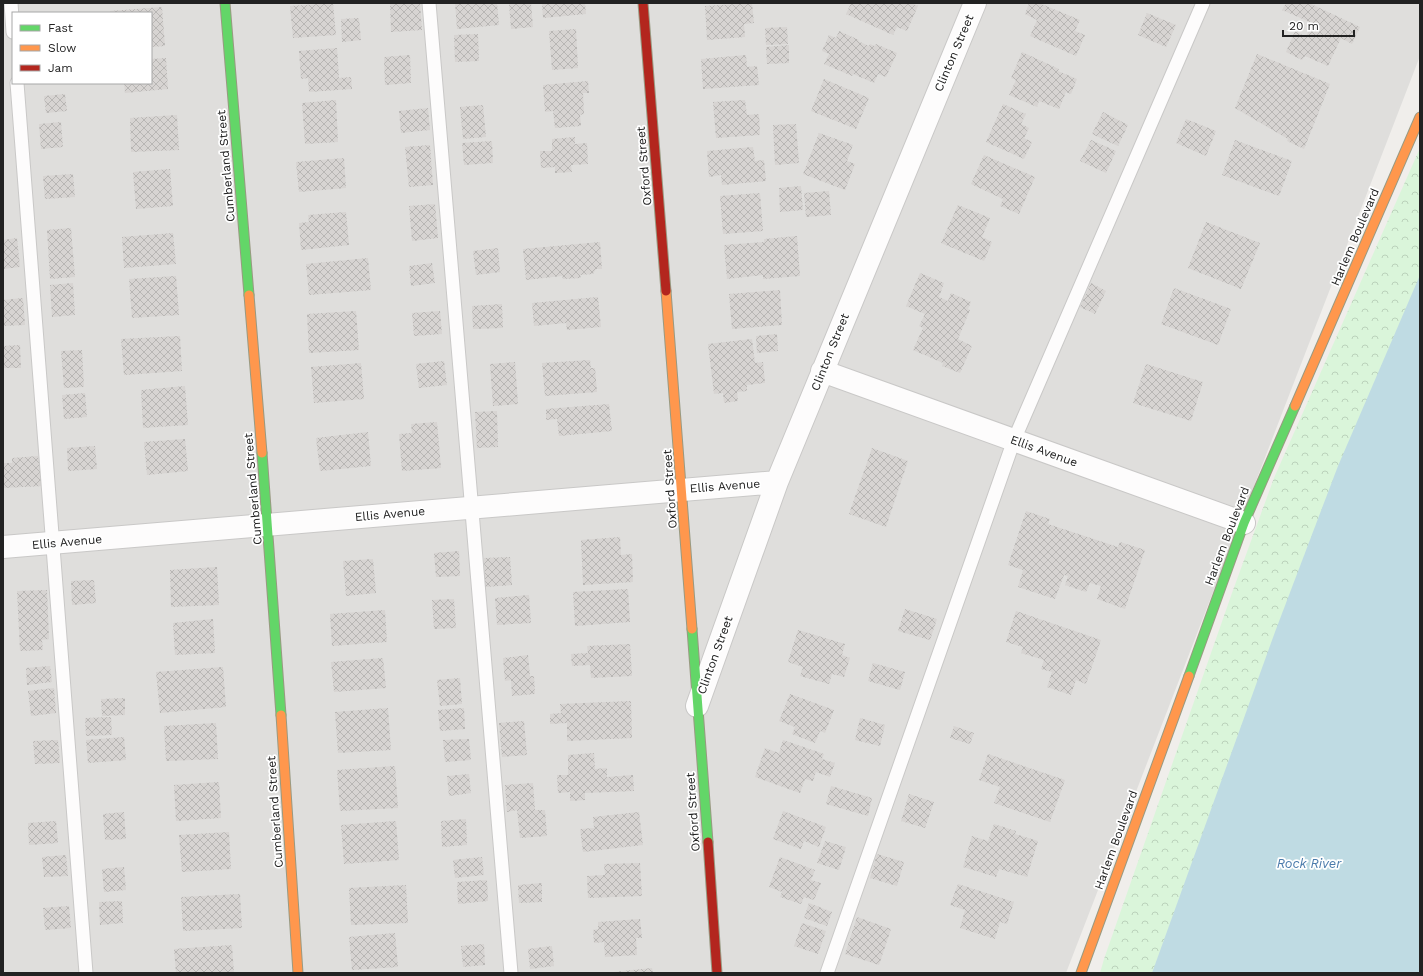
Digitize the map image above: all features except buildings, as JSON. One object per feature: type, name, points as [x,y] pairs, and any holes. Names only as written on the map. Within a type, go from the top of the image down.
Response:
[{"type":"street","name":"Cumberland Street","points":[[225,3],[268,524],[298,973]]},
{"type":"street","name":"Oxford Street","points":[[643,3],[682,489],[717,973]]},
{"type":"street","name":"Clinton Street","points":[[697,706],[778,482],[822,371],[975,3]]},
{"type":"street","name":"Harlem Boulevard","points":[[1082,971],[1244,523],[1420,117]]},
{"type":"street","name":"Ellis Avenue","points":[[822,371],[1244,523]]},
{"type":"street","name":"Ellis Avenue","points":[[3,547],[778,482]]},
{"type":"lane","points":[[11,3],[12,18]]},
{"type":"lane","points":[[429,3],[473,507],[511,973]]},
{"type":"lane","points":[[828,973],[1014,440],[1202,3]]},
{"type":"lane","points":[[17,84],[86,973]]},
{"type":"shaded area","points":[[3,3],[1420,3],[1420,56],[1066,973],[3,973]]},
{"type":"green space","points":[[1420,148],[1420,277],[1153,973],[1100,973],[1232,593],[1274,478]]},
{"type":"water","name":"Rock River","points":[[1420,275],[1420,973],[1152,973],[1275,632],[1338,466]]},
{"type":"traffic: fast","points":[[225,3],[249,295]]},
{"type":"traffic: fast","points":[[1189,676],[1244,523],[1295,406]]},
{"type":"traffic: fast","points":[[262,453],[281,715]]},
{"type":"traffic: fast","points":[[692,629],[708,842]]},
{"type":"traffic: slow","points":[[1295,406],[1420,117]]},
{"type":"traffic: slow","points":[[666,291],[692,629]]},
{"type":"traffic: slow","points":[[249,295],[262,453]]},
{"type":"traffic: slow","points":[[1081,973],[1189,676]]},
{"type":"traffic: slow","points":[[281,715],[298,973]]},
{"type":"traffic: jam","points":[[643,3],[666,291]]},
{"type":"traffic: jam","points":[[708,842],[717,973]]}]
